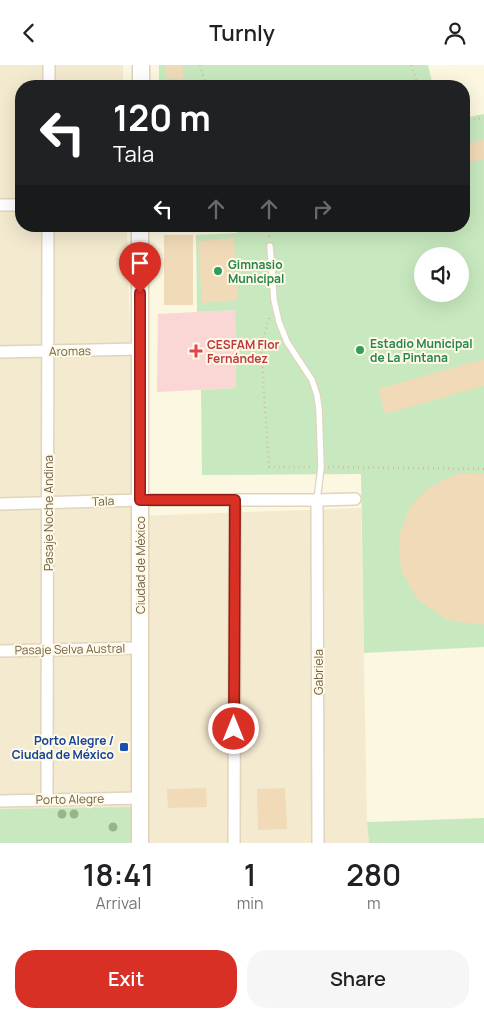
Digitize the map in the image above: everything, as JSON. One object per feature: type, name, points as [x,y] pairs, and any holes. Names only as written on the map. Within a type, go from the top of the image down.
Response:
[{"type":"street","points":[[49,65],[49,80]]},
{"type":"street","points":[[141,65],[141,80]]},
{"type":"street","points":[[0,205],[15,205]]},
{"type":"street","name":"Pasaje Noche Andina","points":[[47,800],[48,232]]},
{"type":"street","name":"Ciudad de México","points":[[140,232],[140,843]]},
{"type":"street","name":"Aromas","points":[[0,352],[140,349]]},
{"type":"street","name":"Tala","points":[[0,504],[140,500],[317,501],[355,499]]},
{"type":"street","points":[[234,843],[235,500]]},
{"type":"street","name":"Gabriela","points":[[317,501],[318,843]]},
{"type":"street","name":"Pasaje Selva Austral","points":[[0,651],[140,648]]},
{"type":"street","name":"Porto Alegre","points":[[0,801],[140,798]]},
{"type":"lane","points":[[270,246],[274,299],[279,322],[287,342],[312,381],[318,402],[321,474],[317,501]]},
{"type":"path","points":[[200,65],[204,80]]},
{"type":"path","points":[[411,65],[416,80]]},
{"type":"path","points":[[470,120],[484,117]]},
{"type":"shaded area","points":[[0,65],[123,65],[123,80],[15,80],[15,232],[127,232],[135,516],[361,508],[369,843],[0,843]]},
{"type":"shaded area","name":"CESFAM Flor Fernández","points":[[235,310],[236,388],[157,392],[158,314]]},
{"type":"green space","points":[[159,65],[428,65],[432,80],[201,80],[159,80]]},
{"type":"green space","name":"Estadio Municipal de La Pintana","points":[[484,114],[484,647],[364,653],[361,474],[202,475],[201,390],[236,388],[235,310],[197,312],[196,235],[237,232],[470,232],[470,117]]},
{"type":"green space","points":[[132,807],[132,843],[0,843],[0,809]]},
{"type":"green space","points":[[484,818],[484,843],[369,843],[367,822]]},
{"type":"building","points":[[165,65],[183,65],[183,79],[165,78]]},
{"type":"building","points":[[484,139],[484,159],[470,162],[470,143]]},
{"type":"building","points":[[164,235],[193,235],[193,305],[164,305]]},
{"type":"building","name":"Gimnasio Municipal","points":[[234,238],[238,300],[202,303],[198,241]]},
{"type":"building","points":[[484,359],[484,386],[385,414],[378,389]]},
{"type":"building","points":[[484,473],[484,624],[481,625],[447,620],[417,599],[402,571],[399,554],[400,533],[410,507],[428,488],[457,474]]},
{"type":"building","points":[[206,788],[207,807],[168,808],[167,789]]},
{"type":"building","points":[[285,788],[287,829],[258,830],[257,789]]},
{"type":"place","name":"Gimnasio Municipal","points":[[218,271]]},
{"type":"place","name":"Estadio Municipal de La Pintana","points":[[360,350]]},
{"type":"place","name":"CESFAM Flor Fernández","points":[[196,351]]},
{"type":"place","name":"Porto Alegre / Ciudad de México","points":[[124,747]]},
{"type":"route","points":[[140,293],[140,500],[235,500],[234,729]]}]
